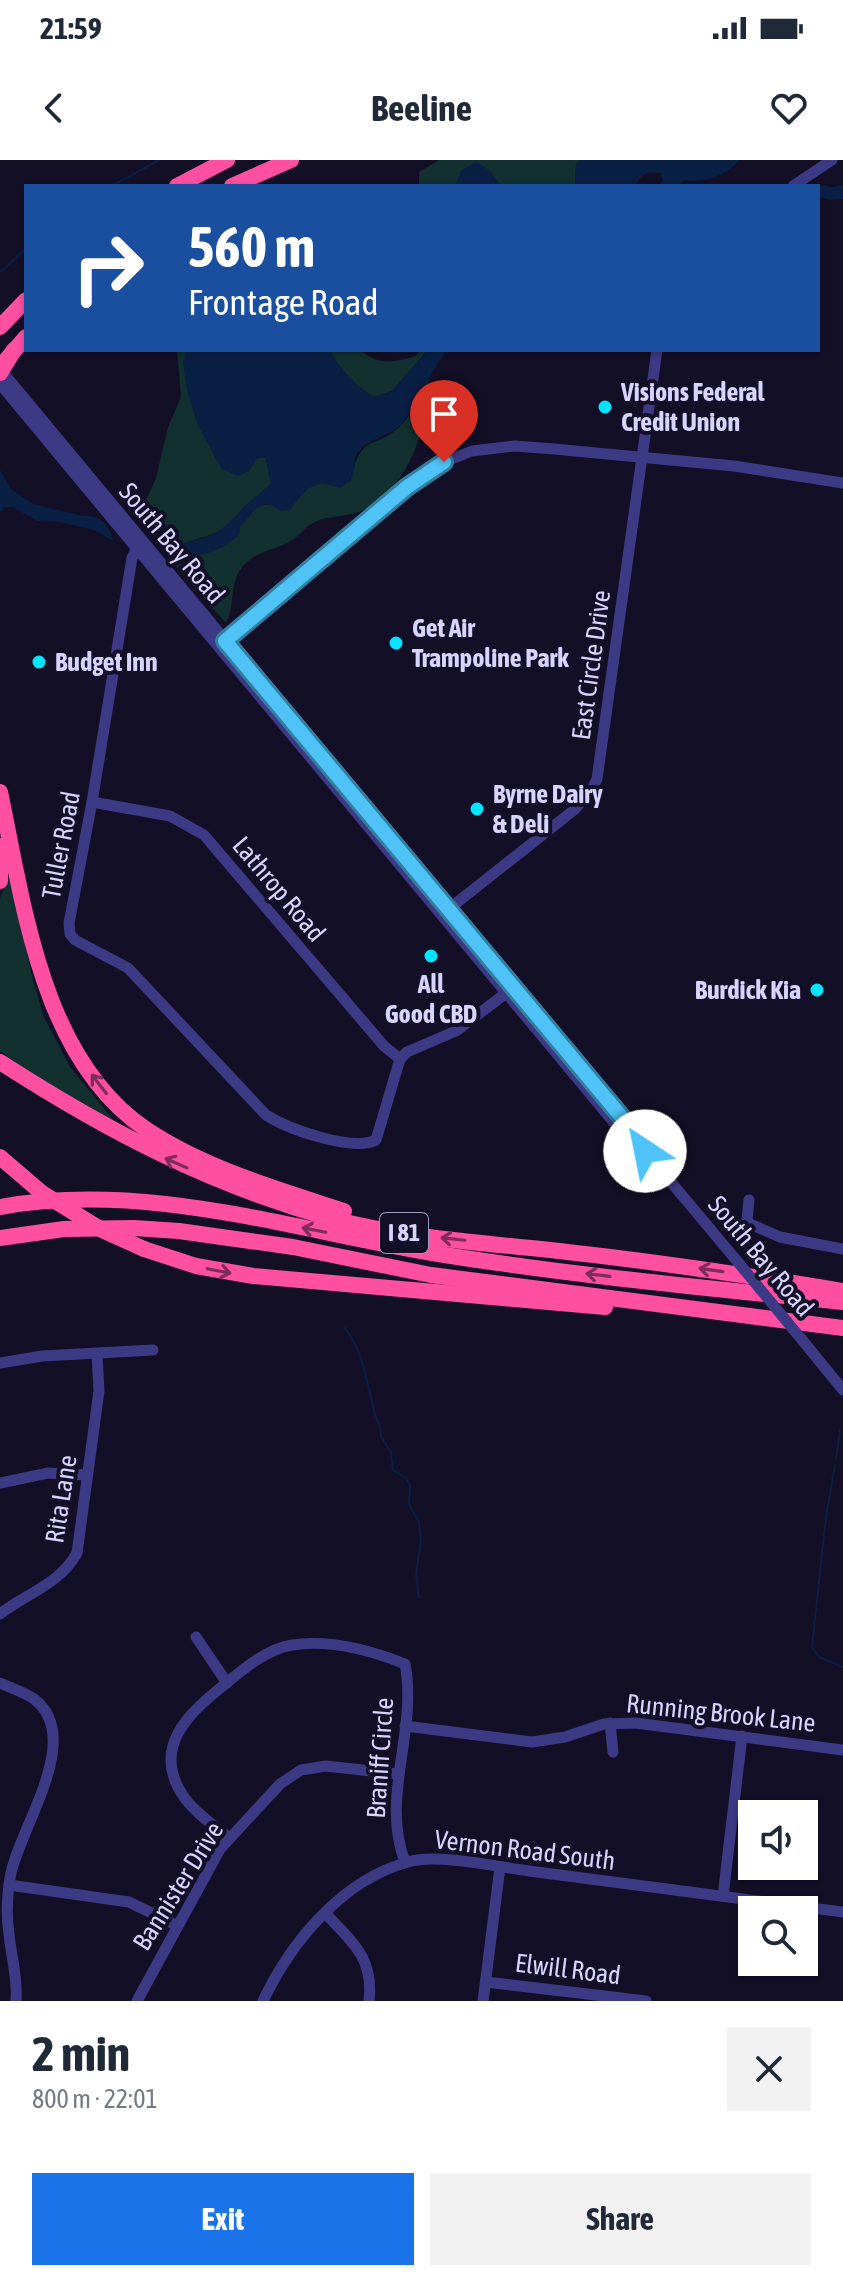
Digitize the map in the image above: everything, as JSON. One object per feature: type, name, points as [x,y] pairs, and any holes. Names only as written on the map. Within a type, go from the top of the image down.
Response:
[{"type":"highway","points":[[181,184],[227,160]]},
{"type":"highway","points":[[237,184],[291,160]]},
{"type":"highway","points":[[0,327],[24,302]]},
{"type":"highway","points":[[0,370],[20,343]]},
{"type":"highway","points":[[0,792],[27,915],[52,1001],[72,1045],[114,1103],[154,1134],[228,1171],[418,1235]]},
{"type":"highway","points":[[0,846],[0,881]]},
{"type":"highway","name":"I 81","points":[[0,1062],[99,1124],[201,1174],[307,1211],[363,1226],[418,1235],[597,1255],[843,1291]]},
{"type":"highway","name":"I 81","points":[[0,1157],[42,1193],[89,1223],[144,1249],[196,1266],[253,1276],[762,1318],[843,1328]]},
{"type":"highway","points":[[0,1207],[87,1199],[168,1203],[476,1260],[843,1302]]},
{"type":"highway","points":[[0,1238],[76,1229],[179,1231],[293,1247],[431,1275],[762,1318]]},
{"type":"street","points":[[796,184],[832,160]]},
{"type":"street","name":"East Circle Drive","points":[[445,912],[574,810],[597,779],[657,352]]},
{"type":"street","name":"South Bay Road","points":[[0,370],[139,544]]},
{"type":"street","name":"South Bay Road","points":[[0,384],[139,544],[445,912],[644,1144],[645,1151],[843,1390]]},
{"type":"street","points":[[222,643],[407,487],[444,462],[472,451],[515,446],[734,466],[843,483]]},
{"type":"street","name":"Tuller Road","points":[[139,544],[69,923],[70,934],[75,940],[128,968],[266,1115],[279,1124],[365,1144],[376,1140],[400,1059]]},
{"type":"street","name":"Lathrop Road","points":[[92,802],[170,816],[204,835],[384,1046],[400,1059]]},
{"type":"street","name":"South Bay Road","points":[[445,912],[505,994],[636,1149],[645,1151]]},
{"type":"street","points":[[400,1059],[407,1052],[456,1031],[505,994]]},
{"type":"street","points":[[749,1200],[747,1220],[750,1224],[780,1237],[843,1249]]},
{"type":"street","points":[[0,1363],[42,1356],[153,1350]]},
{"type":"street","name":"Rita Lane","points":[[0,1614],[19,1599],[59,1578],[77,1553],[99,1391],[97,1354]]},
{"type":"street","points":[[0,1483],[48,1473],[87,1475]]},
{"type":"street","points":[[196,1637],[227,1683]]},
{"type":"street","name":"Braniff Circle","points":[[229,1838],[183,1795],[175,1780],[172,1761],[178,1730],[190,1713],[264,1655],[287,1645],[319,1643],[369,1651],[405,1664],[408,1687],[398,1774],[396,1830],[405,1862]]},
{"type":"street","points":[[0,1683],[35,1700],[45,1711],[52,1727],[43,1793],[16,1853],[9,1885],[7,1919],[17,1979],[16,2001]]},
{"type":"street","points":[[610,1723],[613,1752]]},
{"type":"street","name":"Running Brook Lane","points":[[405,1726],[532,1742],[565,1737],[610,1723],[636,1723],[843,1750]]},
{"type":"street","points":[[723,1896],[742,1736]]},
{"type":"street","name":"Bannister Drive","points":[[137,2001],[176,1925],[229,1838],[280,1784],[301,1770],[326,1766],[398,1774]]},
{"type":"street","name":"Vernon Road South","points":[[263,2001],[299,1939],[325,1913],[371,1879],[405,1862],[431,1859],[843,1912]]},
{"type":"street","points":[[483,2001],[500,1867]]},
{"type":"street","points":[[9,1885],[129,1902],[176,1925]]},
{"type":"street","points":[[325,1913],[365,1959],[370,1978],[369,2001]]},
{"type":"street","name":"Elwill Road","points":[[486,1982],[646,2001]]},
{"type":"green space","points":[[439,160],[580,160],[576,165],[575,184],[500,184],[489,170],[462,170],[456,184],[419,184],[419,172]]},
{"type":"green space","points":[[177,352],[187,352],[183,362],[198,425],[222,469],[249,471],[257,458],[266,458],[271,484],[243,508],[223,531],[184,543],[142,509],[156,478],[168,427],[181,397]]},
{"type":"green space","points":[[330,352],[363,352],[380,361],[394,361],[426,352],[392,391],[374,397],[338,364]]},
{"type":"green space","points":[[429,377],[421,434],[394,486],[364,510],[317,521],[291,541],[249,560],[236,579],[226,623],[180,572],[169,550],[196,551],[225,544],[239,534],[240,526],[257,508],[270,505],[289,510],[310,487],[322,484],[340,487],[351,480],[360,453],[404,422]]},
{"type":"green space","points":[[10,879],[43,1015],[70,1067],[115,1122],[51,1088],[0,1051],[0,898]]},
{"type":"water","points":[[580,160],[739,160],[715,177],[685,180],[679,184],[660,184],[663,180],[660,173],[651,172],[642,176],[636,184],[575,184],[576,165]]},
{"type":"water","points":[[476,162],[489,170],[500,184],[456,184],[462,170]]},
{"type":"water","points":[[843,185],[843,199],[820,197],[820,187]]},
{"type":"water","points":[[187,352],[330,352],[348,376],[374,397],[392,391],[426,352],[446,352],[411,412],[400,425],[359,451],[352,477],[340,488],[323,484],[311,487],[290,510],[281,511],[267,504],[261,505],[240,526],[239,534],[215,551],[203,554],[178,552],[166,546],[143,525],[136,510],[149,513],[184,543],[223,528],[271,484],[266,458],[257,458],[249,471],[238,476],[222,469],[198,425],[187,391],[183,361]]},
{"type":"water","points":[[0,470],[11,489],[33,504],[95,517],[110,530],[113,541],[94,530],[60,522],[38,521],[12,507],[5,507],[0,512]]},
{"type":"waterway","points":[[116,184],[159,160]]},
{"type":"waterway","points":[[0,272],[24,251]]},
{"type":"waterway","points":[[345,1328],[360,1356],[381,1437],[391,1452],[393,1470],[406,1478],[410,1485],[409,1504],[419,1522],[421,1542],[416,1573],[419,1598]]},
{"type":"waterway","points":[[836,1458],[840,1430]]},
{"type":"waterway","points":[[835,1464],[812,1647],[819,1657],[843,1667]]},
{"type":"place","name":"Visions Federal Credit Union","points":[[605,407]]},
{"type":"place","name":"Get Air Trampoline Park","points":[[396,643]]},
{"type":"place","name":"Budget Inn","points":[[39,662]]},
{"type":"place","name":"Byrne Dairy & Deli","points":[[477,809]]},
{"type":"place","name":"All Good CBD","points":[[431,956]]},
{"type":"place","name":"Burdick Kia","points":[[817,990]]},
{"type":"route","points":[[444,462],[407,487],[225,641],[644,1144],[645,1151]]}]
